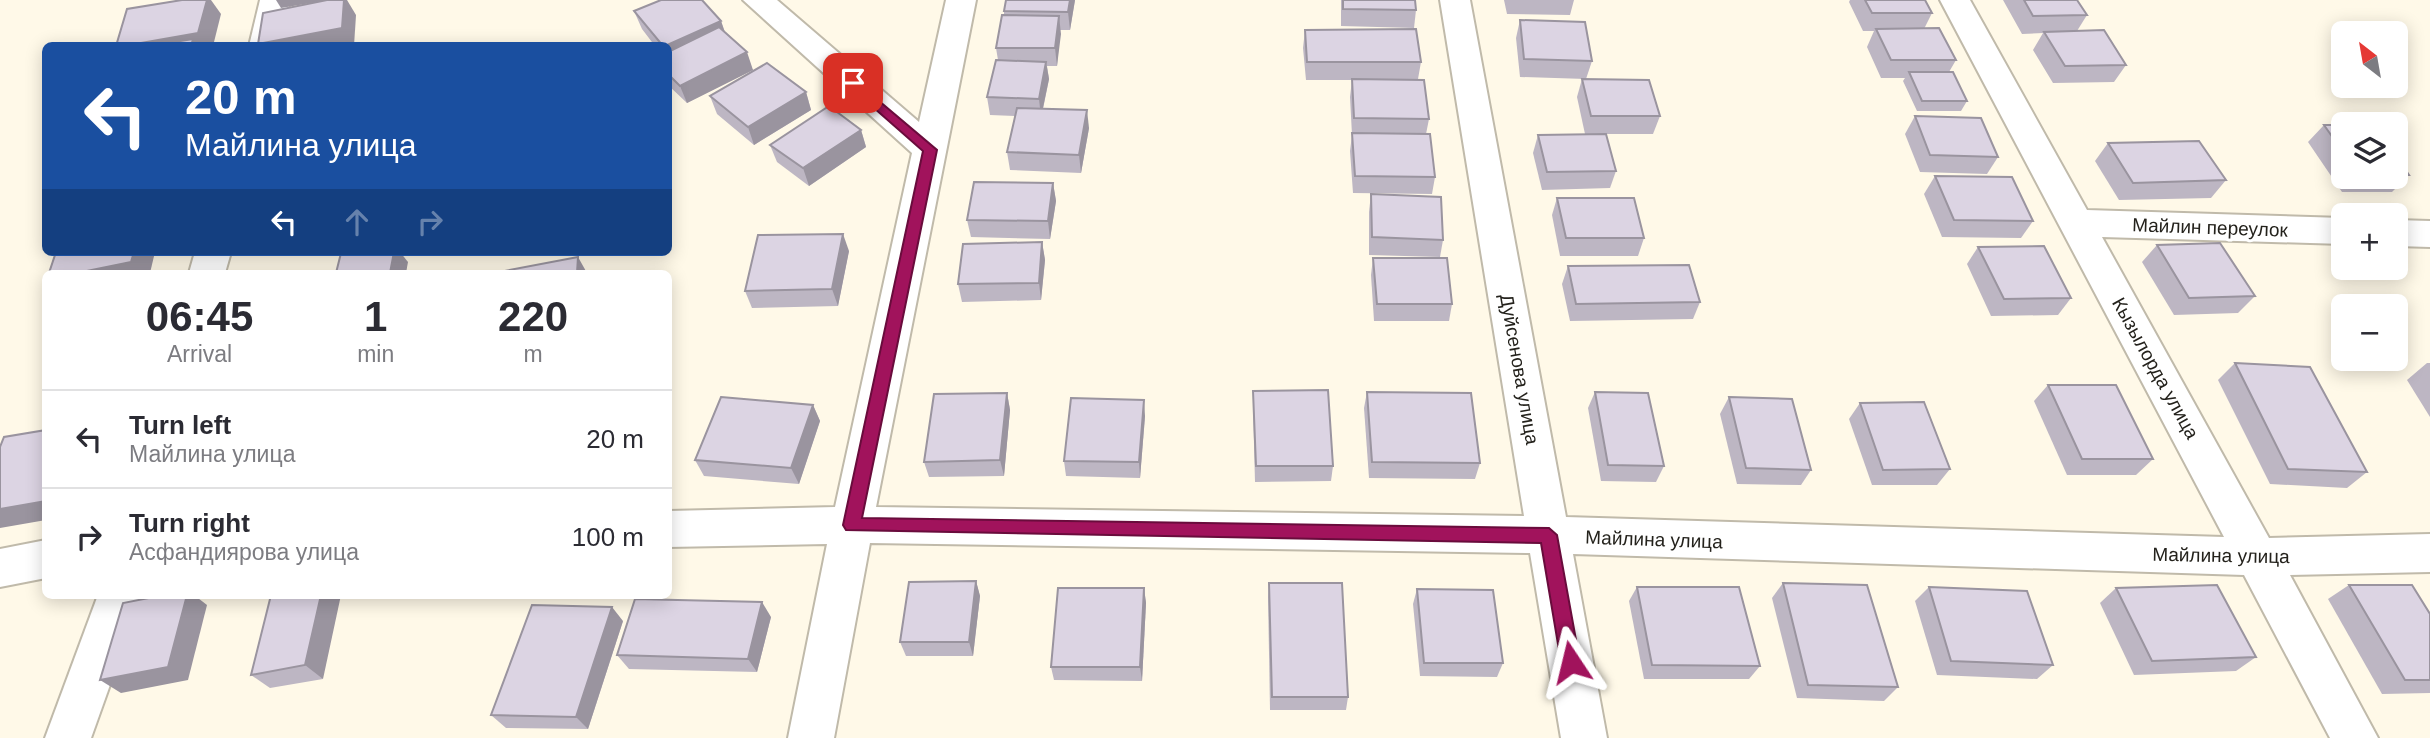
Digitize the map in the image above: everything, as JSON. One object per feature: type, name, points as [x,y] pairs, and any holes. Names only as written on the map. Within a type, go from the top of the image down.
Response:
[{"type":"street","points":[[266,42],[275,0]]},
{"type":"street","points":[[758,0],[930,150]]},
{"type":"street","points":[[811,738],[852,525],[961,0]]},
{"type":"street","name":"Дуйсенова улица","points":[[1455,0],[1584,738]]},
{"type":"street","name":"Кызылорда улица","points":[[1955,0],[2355,738]]},
{"type":"street","name":"Майлин переулок","points":[[2077,223],[2331,231]]},
{"type":"street","points":[[2408,233],[2430,234]]},
{"type":"street","name":"Майлина улица","points":[[672,529],[852,525],[1549,535],[2259,557],[2430,553]]},
{"type":"street","points":[[0,568],[42,560]]},
{"type":"street","points":[[68,738],[119,599]]},
{"type":"building","points":[[182,0],[207,0],[198,33],[147,42],[117,42],[127,9]]},
{"type":"building","points":[[327,0],[344,0],[342,28],[268,42],[258,42],[263,13]]},
{"type":"building","points":[[661,0],[702,0],[721,21],[672,43],[660,42],[634,11]]},
{"type":"building","points":[[1006,0],[1070,0],[1068,12],[1004,11]]},
{"type":"building","points":[[1343,0],[1415,0],[1416,10],[1343,9]]},
{"type":"building","points":[[1865,0],[1925,0],[1932,13],[1872,13]]},
{"type":"building","points":[[2024,0],[2077,0],[2087,15],[2033,16]]},
{"type":"building","points":[[1002,15],[1059,16],[1055,48],[996,48]]},
{"type":"building","points":[[1520,20],[1585,22],[1592,61],[1524,59]]},
{"type":"building","points":[[719,27],[747,52],[680,86],[672,78],[672,50]]},
{"type":"building","points":[[1939,28],[1956,60],[1891,60],[1876,29]]},
{"type":"building","points":[[1416,29],[1421,62],[1307,62],[1305,30]]},
{"type":"building","points":[[2104,30],[2126,65],[2065,66],[2044,32]]},
{"type":"building","points":[[996,60],[1046,62],[1039,99],[987,97]]},
{"type":"building","points":[[767,63],[806,92],[748,127],[710,96]]},
{"type":"building","points":[[1909,72],[1953,72],[1967,101],[1922,101]]},
{"type":"building","points":[[1352,79],[1424,80],[1429,119],[1354,118]]},
{"type":"building","points":[[1582,79],[1649,80],[1660,116],[1591,116]]},
{"type":"building","points":[[829,106],[861,130],[803,168],[770,145]]},
{"type":"building","points":[[1017,108],[1087,110],[1079,155],[1007,152]]},
{"type":"building","points":[[1915,116],[1981,118],[1998,157],[1930,155]]},
{"type":"building","points":[[2324,125],[2331,125],[2331,135]]},
{"type":"building","points":[[1352,133],[1430,134],[1435,177],[1355,176]]},
{"type":"building","points":[[1606,134],[1616,171],[1547,172],[1538,135]]},
{"type":"building","points":[[2199,141],[2226,180],[2133,183],[2108,143]]},
{"type":"building","points":[[1935,176],[2012,177],[2033,221],[1954,220]]},
{"type":"building","points":[[974,182],[1053,183],[1048,221],[967,220]]},
{"type":"building","points":[[1371,194],[1441,197],[1443,240],[1372,237]]},
{"type":"building","points":[[1557,198],[1634,198],[1644,238],[1566,238]]},
{"type":"building","points":[[843,234],[832,289],[745,291],[758,235]]},
{"type":"building","points":[[1042,242],[1039,283],[958,284],[963,244]]},
{"type":"building","points":[[2220,243],[2255,296],[2189,298],[2157,245]]},
{"type":"building","points":[[2044,246],[2071,298],[2004,299],[1978,247]]},
{"type":"building","points":[[55,256],[133,256],[131,262],[92,270],[50,270]]},
{"type":"building","points":[[340,256],[393,256],[391,270],[337,270]]},
{"type":"building","points":[[578,257],[577,270],[510,270]]},
{"type":"building","points":[[1373,258],[1447,258],[1452,304],[1377,304]]},
{"type":"building","points":[[1689,265],[1700,302],[1576,304],[1568,266]]},
{"type":"building","points":[[2235,363],[2310,367],[2367,472],[2288,469]]},
{"type":"building","points":[[2048,385],[2116,385],[2153,459],[2082,459]]},
{"type":"building","points":[[1328,390],[1333,466],[1256,466],[1253,391]]},
{"type":"building","points":[[1367,392],[1471,393],[1480,463],[1372,462]]},
{"type":"building","points":[[1595,392],[1648,393],[1664,466],[1608,465]]},
{"type":"building","points":[[1007,393],[1000,460],[924,462],[934,394]]},
{"type":"building","points":[[721,397],[813,405],[791,468],[695,460]]},
{"type":"building","points":[[1729,397],[1792,399],[1811,470],[1746,468]]},
{"type":"building","points":[[1071,398],[1144,400],[1139,462],[1064,461]]},
{"type":"building","points":[[1924,402],[1950,469],[1883,470],[1860,403]]},
{"type":"building","points":[[42,431],[42,502],[0,509],[0,447],[4,437]]},
{"type":"building","points":[[976,581],[969,642],[900,642],[909,582]]},
{"type":"building","points":[[1269,583],[1342,583],[1348,697],[1272,697]]},
{"type":"building","points":[[1783,583],[1867,585],[1898,687],[1808,685]]},
{"type":"building","points":[[2217,585],[2256,657],[2152,661],[2116,588]]},
{"type":"building","points":[[2349,585],[2412,585],[2430,614],[2430,680],[2405,680]]},
{"type":"building","points":[[1637,587],[1739,587],[1760,666],[1652,665]]},
{"type":"building","points":[[1929,587],[2027,591],[2053,665],[1951,661]]},
{"type":"building","points":[[1058,588],[1144,588],[1140,667],[1051,667]]},
{"type":"building","points":[[1417,589],[1493,590],[1503,663],[1424,663]]},
{"type":"building","points":[[144,599],[186,599],[168,667],[100,680],[123,603]]},
{"type":"building","points":[[270,599],[320,599],[305,665],[251,675]]},
{"type":"building","points":[[635,599],[762,602],[748,659],[617,655]]},
{"type":"building","points":[[532,605],[612,607],[576,717],[491,715]]},
{"type":"route","points":[[853,83],[930,150],[852,525],[1549,535],[1571,662]]}]
